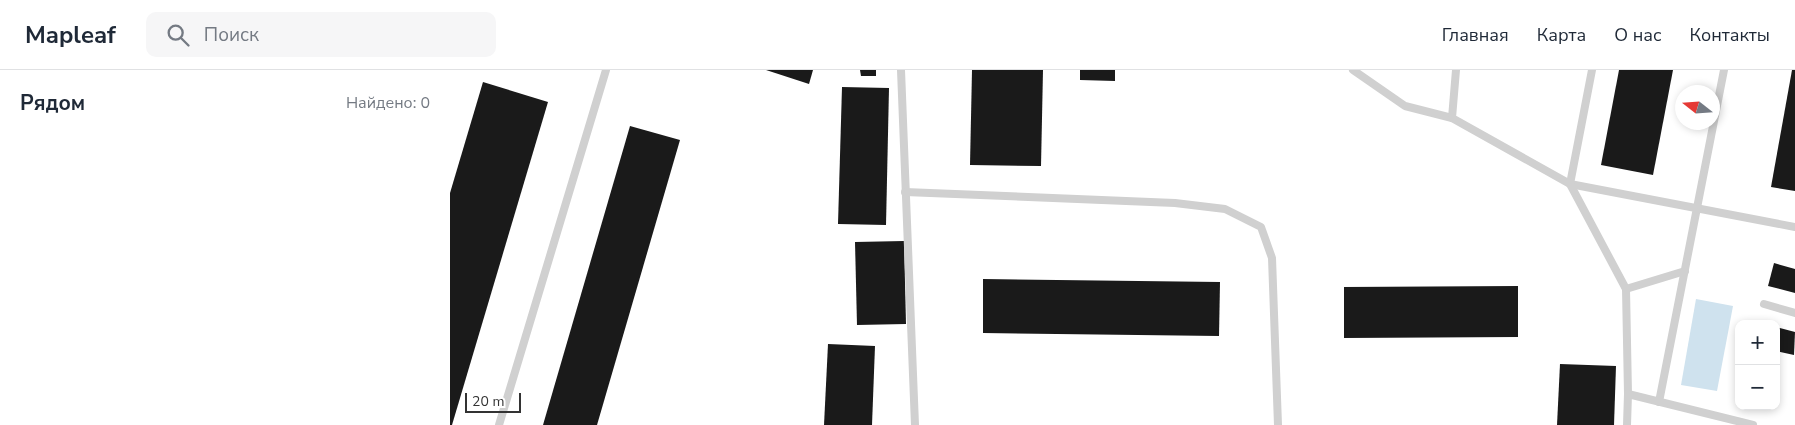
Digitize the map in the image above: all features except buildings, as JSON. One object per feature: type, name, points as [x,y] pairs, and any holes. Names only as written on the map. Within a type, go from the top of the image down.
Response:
[{"type":"lane","points":[[499,425],[606,70]]},
{"type":"lane","points":[[901,70],[915,425]]},
{"type":"lane","points":[[1353,70],[1405,106],[1452,118],[1570,184],[1795,227]]},
{"type":"lane","points":[[1452,118],[1456,70]]},
{"type":"lane","points":[[1592,70],[1570,184],[1626,289],[1627,425]]},
{"type":"lane","points":[[1659,402],[1724,70]]},
{"type":"lane","points":[[906,192],[1175,203],[1225,209],[1261,227],[1272,258],[1278,425]]},
{"type":"lane","points":[[1626,289],[1685,271]]},
{"type":"lane","points":[[1764,304],[1795,313]]},
{"type":"lane","points":[[1628,394],[1753,425]]},
{"type":"water","points":[[1696,299],[1733,306],[1717,391],[1681,385]]}]
